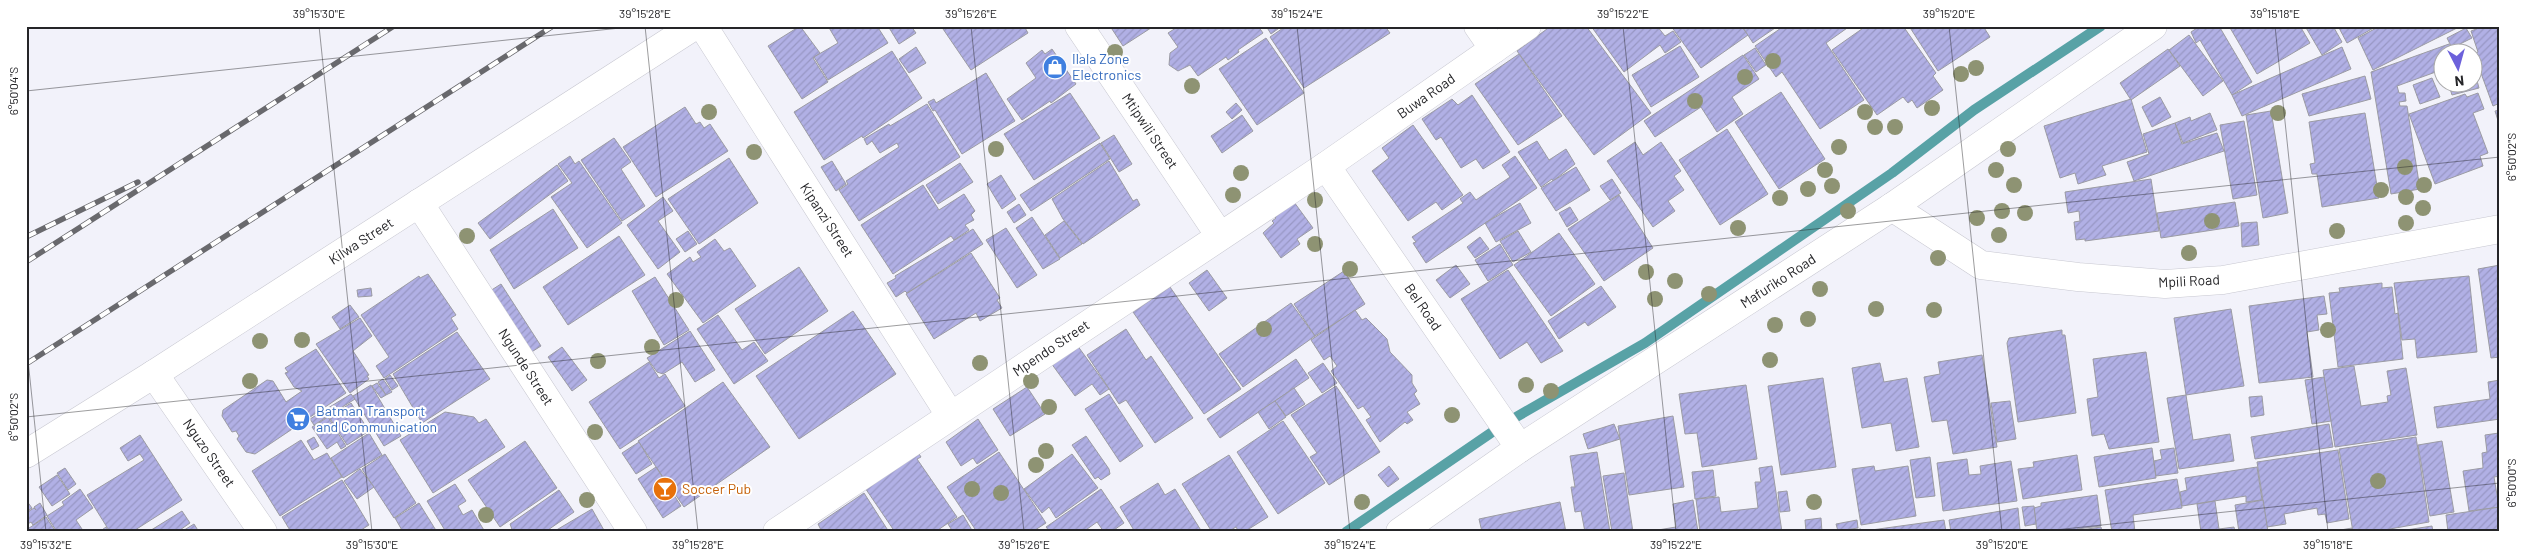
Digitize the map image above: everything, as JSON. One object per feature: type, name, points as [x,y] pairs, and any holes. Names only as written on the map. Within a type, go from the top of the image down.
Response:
[{"type":"street","name":"Kilwa Street","points":[[26,454],[154,374],[694,26]]},
{"type":"street","name":"Kipanzi Street","points":[[703,26],[950,415]]},
{"type":"street","name":"Mtipwili Street","points":[[1079,26],[1220,236]]},
{"type":"street","points":[[1478,26],[1494,49]]},
{"type":"street","name":"Buwa Road","points":[[1326,166],[1527,26]]},
{"type":"street","name":"Mafuriko Road","points":[[1400,532],[1520,448],[1892,207],[2153,26]]},
{"type":"street","name":"Mpendo Street","points":[[776,532],[1326,166]]},
{"type":"street","name":"Bel Road","points":[[1326,166],[1520,448]]},
{"type":"street","name":"Ngunde Street","points":[[419,203],[633,532]]},
{"type":"street","name":"Mpili Road","points":[[1892,207],[1981,265],[2078,277],[2165,284],[2222,280],[2500,229]]},
{"type":"street","name":"Nguzo Street","points":[[154,374],[263,532]]},
{"type":"building","points":[[800,26],[820,53],[813,58],[828,82],[802,99],[768,46]]},
{"type":"building","points":[[828,26],[877,26],[888,43],[828,80],[814,57],[838,43]]},
{"type":"building","points":[[888,26],[911,26],[916,33],[899,44]]},
{"type":"building","points":[[941,26],[1024,26],[1028,33],[971,70]]},
{"type":"building","points":[[1110,26],[1154,26],[1123,46]]},
{"type":"building","points":[[1179,26],[1258,26],[1263,33],[1238,50],[1239,52],[1228,60],[1226,57],[1198,76],[1190,65],[1178,71],[1169,65],[1170,53],[1178,47],[1168,33]]},
{"type":"building","points":[[1266,26],[1282,26],[1271,34]]},
{"type":"building","points":[[1286,26],[1385,26],[1390,33],[1304,88],[1270,37]]},
{"type":"building","points":[[1551,26],[1586,26],[1651,113],[1594,155],[1517,51]]},
{"type":"building","points":[[1591,26],[1657,26],[1665,36],[1673,31],[1681,42],[1665,53],[1660,45],[1624,72]]},
{"type":"building","points":[[1671,26],[1741,26],[1748,35],[1701,68]]},
{"type":"building","points":[[1742,26],[1778,26],[1753,43]]},
{"type":"building","points":[[1784,26],[1850,26],[1826,43],[1864,100],[1820,129],[1782,72],[1776,77],[1755,46]]},
{"type":"building","points":[[1866,26],[1903,26],[1936,73],[1933,76],[1943,90],[1917,108],[1912,100],[1908,103],[1903,97],[1877,115],[1832,50]]},
{"type":"building","points":[[1909,26],[1983,26],[1990,37],[1938,71]]},
{"type":"building","points":[[2200,26],[2219,26],[2252,82],[2232,95],[2200,40],[2196,43],[2191,32]]},
{"type":"building","points":[[2229,26],[2300,26],[2310,43],[2257,74]]},
{"type":"building","points":[[2305,26],[2333,26],[2342,42],[2322,55]]},
{"type":"building","points":[[2338,26],[2377,26],[2347,43]]},
{"type":"building","points":[[2380,26],[2461,26],[2373,70],[2358,38]]},
{"type":"building","points":[[2484,26],[2500,26],[2500,103],[2493,106],[2484,81],[2484,42],[2475,42],[2471,31]]},
{"type":"building","points":[[2466,28],[2472,38],[2464,42],[2449,42],[2447,38]]},
{"type":"building","points":[[2189,35],[2223,81],[2203,96],[2169,50]]},
{"type":"building","points":[[1266,38],[1304,93],[1257,125],[1219,69]]},
{"type":"building","points":[[1680,46],[1699,77],[1651,107],[1632,75]]},
{"type":"building","points":[[916,47],[926,63],[909,73],[899,59]]},
{"type":"building","points":[[2342,47],[2351,69],[2242,116],[2232,95]]},
{"type":"building","points":[[1755,48],[1766,65],[1756,72],[1744,55]]},
{"type":"building","points":[[1052,49],[1076,84],[1051,103],[1050,101],[1022,120],[1007,99],[1036,78],[1026,63],[1042,50],[1045,54]]},
{"type":"building","points":[[2168,49],[2180,66],[2131,100],[2120,83]]},
{"type":"building","points":[[2434,49],[2434,73],[2397,86],[2399,93],[2405,93],[2406,101],[2399,102],[2400,106],[2407,106],[2420,189],[2391,194],[2371,72]]},
{"type":"building","points":[[892,51],[922,98],[863,138],[862,136],[824,160],[794,112]]},
{"type":"building","points":[[1519,54],[1562,116],[1518,145],[1475,84]]},
{"type":"building","points":[[1743,55],[1759,79],[1732,97],[1743,114],[1717,132],[1701,107],[1655,137],[1644,121]]},
{"type":"building","points":[[986,73],[1015,121],[962,154],[928,102],[934,99],[936,103]]},
{"type":"building","points":[[2365,76],[2371,99],[2309,116],[2302,94]]},
{"type":"building","points":[[2432,78],[2434,92],[2438,92],[2440,97],[2420,104],[2413,85]]},
{"type":"building","points":[[1781,92],[1825,159],[1779,189],[1735,122]]},
{"type":"building","points":[[2451,92],[2464,92],[2452,95]]},
{"type":"building","points":[[1070,93],[1100,138],[1034,180],[1004,134]]},
{"type":"building","points":[[2478,93],[2484,109],[2473,113],[2488,153],[2480,156],[2483,166],[2435,184],[2409,114],[2465,94],[2467,97]]},
{"type":"building","points":[[1472,95],[1510,152],[1483,169],[1476,159],[1461,168],[1441,137],[1436,140],[1422,119],[1452,99],[1458,105]]},
{"type":"building","points":[[2160,97],[2171,117],[2152,127],[2142,107]]},
{"type":"building","points":[[2131,99],[2147,152],[2102,166],[2106,175],[2078,184],[2075,173],[2060,178],[2044,126]]},
{"type":"building","points":[[1236,103],[1242,110],[1232,119],[1226,112]]},
{"type":"building","points":[[927,104],[960,157],[859,221],[839,190],[848,184],[846,181],[899,147],[897,143],[880,153],[872,141],[867,145],[864,139]]},
{"type":"building","points":[[685,107],[696,124],[700,122],[704,128],[710,124],[728,151],[656,197],[623,147]]},
{"type":"building","points":[[2500,110],[2500,127],[2495,111]]},
{"type":"building","points":[[2271,111],[2288,213],[2263,218],[2246,115]]},
{"type":"building","points":[[2210,113],[2217,130],[2183,143],[2175,123],[2190,117],[2191,121]]},
{"type":"building","points":[[2365,113],[2379,198],[2322,207],[2317,174],[2312,174],[2310,164],[2315,163],[2309,122]]},
{"type":"building","points":[[1242,115],[1253,131],[1222,153],[1211,136]]},
{"type":"building","points":[[2244,121],[2257,195],[2233,199],[2220,125]]},
{"type":"building","points":[[2175,123],[2182,144],[2217,133],[2224,151],[2134,181],[2127,162],[2149,154],[2143,134]]},
{"type":"building","points":[[1413,125],[1463,195],[1442,210],[1436,202],[1408,221],[1372,171],[1389,158],[1382,148]]},
{"type":"building","points":[[1727,129],[1768,194],[1720,225],[1679,160]]},
{"type":"building","points":[[1114,135],[1132,164],[1119,172],[1101,143]]},
{"type":"building","points":[[614,138],[631,162],[621,169],[645,206],[622,221],[581,160]]},
{"type":"building","points":[[1537,141],[1549,160],[1566,149],[1575,164],[1553,181],[1552,179],[1541,187],[1518,152]]},
{"type":"building","points":[[1635,142],[1643,155],[1661,142],[1681,171],[1674,176],[1684,190],[1668,201],[1675,211],[1653,227],[1607,161]]},
{"type":"building","points":[[1100,143],[1110,159],[1031,211],[1020,195]]},
{"type":"building","points":[[570,156],[575,164],[579,161],[622,223],[587,248],[551,197],[572,183],[558,164]]},
{"type":"building","points":[[1515,156],[1537,188],[1426,263],[1413,243],[1416,242],[1412,237],[1463,203],[1460,199],[1470,192],[1476,200],[1510,177],[1502,165]]},
{"type":"building","points":[[729,158],[758,203],[699,244],[668,199]]},
{"type":"building","points":[[832,161],[846,184],[836,191],[821,167]]},
{"type":"building","points":[[1109,161],[1133,201],[1137,199],[1140,205],[1083,244],[1063,219],[1052,199]]},
{"type":"building","points":[[960,163],[973,182],[938,204],[926,185]]},
{"type":"building","points":[[557,165],[568,181],[490,239],[478,223]]},
{"type":"building","points":[[1576,167],[1590,190],[1556,211],[1541,188]]},
{"type":"building","points":[[1001,175],[1016,199],[1002,209],[987,184]]},
{"type":"building","points":[[1612,179],[1621,193],[1610,200],[1600,186]]},
{"type":"building","points":[[2151,179],[2159,231],[2085,241],[2085,239],[2076,240],[2074,222],[2080,221],[2079,211],[2068,213],[2065,192]]},
{"type":"building","points":[[923,185],[939,210],[964,194],[975,211],[971,215],[974,220],[965,225],[969,230],[954,240],[951,236],[893,274],[861,225]]},
{"type":"building","points":[[1619,195],[1653,248],[1604,281],[1568,229]]},
{"type":"building","points":[[663,197],[673,211],[658,221],[680,252],[658,269],[627,225]]},
{"type":"building","points":[[1294,202],[1313,228],[1297,239],[1300,244],[1281,258],[1263,233],[1274,223],[1272,221],[1276,218],[1274,216]]},
{"type":"building","points":[[2235,202],[2239,226],[2161,238],[2157,213]]},
{"type":"building","points":[[1520,203],[1531,223],[1496,242],[1485,223]]},
{"type":"building","points":[[1019,204],[1026,215],[1014,223],[1007,212]]},
{"type":"building","points":[[1570,207],[1578,220],[1567,227],[1559,213]]},
{"type":"building","points":[[553,209],[578,248],[514,289],[490,250]]},
{"type":"building","points":[[1032,217],[1060,259],[1043,269],[1016,228]]},
{"type":"building","points":[[1064,221],[1082,244],[1060,258],[1045,235]]},
{"type":"building","points":[[2257,222],[2259,245],[2242,247],[2241,223]]},
{"type":"building","points":[[1006,228],[1037,275],[1017,288],[986,240]]},
{"type":"building","points":[[973,229],[983,244],[907,293],[905,291],[896,297],[887,283],[896,278],[895,276]]},
{"type":"building","points":[[688,231],[697,244],[685,252],[676,239]]},
{"type":"building","points":[[1518,231],[1531,252],[1513,262],[1500,241]]},
{"type":"building","points":[[1559,233],[1595,284],[1551,316],[1514,265]]},
{"type":"building","points":[[619,236],[645,275],[568,325],[543,287]]},
{"type":"building","points":[[1480,237],[1489,249],[1475,258],[1467,247]]},
{"type":"building","points":[[715,239],[724,251],[730,248],[756,286],[703,323],[667,274],[690,257],[693,262],[701,257],[697,252]]},
{"type":"building","points":[[1500,244],[1513,265],[1488,281],[1475,260]]},
{"type":"building","points":[[971,253],[1000,298],[997,300],[1002,308],[980,321],[976,313],[934,339],[906,294]]},
{"type":"building","points":[[1456,265],[1470,284],[1450,298],[1436,280]]},
{"type":"building","points":[[2500,265],[2500,357],[2491,358],[2478,269]]},
{"type":"building","points":[[799,267],[828,311],[765,354],[735,309]]},
{"type":"building","points":[[1207,270],[1227,298],[1209,311],[1189,283]]},
{"type":"building","points":[[1508,270],[1563,351],[1541,363],[1527,342],[1500,359],[1461,299]]},
{"type":"building","points":[[1344,271],[1365,304],[1315,336],[1294,304]]},
{"type":"building","points":[[428,274],[456,315],[451,318],[458,329],[384,378],[376,366],[389,357],[361,315],[419,276],[420,278]]},
{"type":"building","points":[[2469,276],[2477,352],[2417,358],[2415,339],[2402,340],[2394,283]]},
{"type":"building","points":[[655,277],[689,330],[664,345],[632,291]]},
{"type":"building","points":[[2382,283],[2382,288],[2392,287],[2395,314],[2398,313],[2403,359],[2338,367],[2329,293],[2340,292],[2339,288]]},
{"type":"building","points":[[501,284],[541,346],[530,353],[490,291]]},
{"type":"building","points":[[1601,286],[1616,307],[1588,326],[1585,322],[1559,339],[1548,321]]},
{"type":"building","points":[[1170,287],[1241,389],[1204,414],[1133,312]]},
{"type":"building","points":[[371,288],[372,296],[358,297],[357,290]]},
{"type":"building","points":[[2324,296],[2327,314],[2317,315],[2319,330],[2307,332],[2313,377],[2259,383],[2249,306]]},
{"type":"building","points":[[1291,303],[1315,336],[1243,387],[1219,354]]},
{"type":"building","points":[[350,305],[359,317],[340,329],[332,317]]},
{"type":"building","points":[[2231,309],[2244,386],[2186,395],[2174,318]]},
{"type":"building","points":[[1355,310],[1362,320],[1366,318],[1387,339],[1390,352],[1412,375],[1412,383],[1417,391],[1414,394],[1420,404],[1407,412],[1413,420],[1407,424],[1405,422],[1380,442],[1366,420],[1371,417],[1363,406],[1358,409],[1331,371],[1337,366],[1330,356],[1324,360],[1311,340]]},
{"type":"building","points":[[853,311],[896,374],[799,439],[756,376]]},
{"type":"building","points":[[718,315],[742,350],[754,342],[768,361],[734,384],[697,329]]},
{"type":"building","points":[[360,318],[372,336],[353,351],[369,375],[367,376],[369,379],[350,393],[316,344]]},
{"type":"building","points":[[1126,329],[1146,360],[1151,356],[1193,418],[1155,443],[1126,400],[1119,404],[1087,355]]},
{"type":"building","points":[[2062,330],[2062,335],[2065,335],[2076,413],[2018,422],[2007,343],[2009,338]]},
{"type":"building","points":[[690,331],[715,370],[695,382],[682,362],[663,374],[657,372],[647,358]]},
{"type":"building","points":[[457,332],[490,379],[422,423],[393,374]]},
{"type":"building","points":[[1077,345],[1109,389],[1100,395],[1092,384],[1075,396],[1051,363]]},
{"type":"building","points":[[562,347],[587,380],[572,391],[548,357]]},
{"type":"building","points":[[316,349],[346,393],[255,454],[246,452],[237,439],[239,436],[236,431],[232,432],[222,416],[223,410],[267,380],[273,381],[286,402],[302,391],[294,387],[285,373],[288,372],[285,368]]},
{"type":"building","points":[[2146,352],[2159,442],[2109,449],[2104,434],[2092,436],[2087,399],[2098,397],[2093,359]]},
{"type":"building","points":[[1982,355],[1997,447],[1953,454],[1947,420],[1932,422],[1924,377],[1940,374],[1938,362]]},
{"type":"building","points":[[1296,359],[1309,378],[1220,438],[1207,419]]},
{"type":"building","points":[[649,362],[659,378],[665,374],[685,406],[620,449],[589,402]]},
{"type":"building","points":[[1323,363],[1337,383],[1322,393],[1308,373]]},
{"type":"building","points":[[1880,363],[1884,382],[1907,378],[1919,447],[1896,451],[1891,423],[1862,428],[1852,368]]},
{"type":"building","points":[[2354,366],[2361,406],[2388,402],[2387,396],[2391,395],[2387,371],[2406,368],[2417,435],[2335,447],[2323,370]]},
{"type":"building","points":[[390,375],[398,386],[392,390],[385,379]]},
{"type":"building","points":[[2324,377],[2331,421],[2312,424],[2305,380]]},
{"type":"building","points":[[1823,378],[1836,467],[1781,475],[1768,386]]},
{"type":"building","points":[[383,379],[392,392],[386,395],[378,382]]},
{"type":"building","points":[[2500,380],[2500,419],[2437,428],[2434,407],[2490,399],[2488,382]]},
{"type":"building","points":[[723,382],[770,447],[684,507],[638,441]]},
{"type":"building","points":[[377,383],[386,395],[381,398],[372,386]]},
{"type":"building","points":[[371,385],[401,436],[384,446],[353,396]]},
{"type":"building","points":[[1746,385],[1757,459],[1702,467],[1697,433],[1685,434],[1679,394]]},
{"type":"building","points":[[1336,386],[1380,452],[1329,485],[1310,457],[1317,453],[1291,415]]},
{"type":"building","points":[[1027,387],[1045,414],[1010,436],[993,409]]},
{"type":"building","points":[[1294,388],[1305,404],[1286,416],[1275,401]]},
{"type":"building","points":[[351,394],[355,399],[314,425],[310,419]]},
{"type":"building","points":[[1109,394],[1143,446],[1120,462],[1085,409]]},
{"type":"building","points":[[2186,395],[2193,440],[2230,434],[2234,461],[2179,469],[2167,398]]},
{"type":"building","points":[[2262,396],[2264,415],[2251,417],[2249,397]]},
{"type":"building","points":[[1275,401],[1286,417],[1269,429],[1258,412]]},
{"type":"building","points":[[2010,401],[2016,439],[1997,442],[1991,403]]},
{"type":"building","points":[[351,403],[369,431],[347,445],[329,417]]},
{"type":"building","points":[[445,412],[474,417],[479,423],[486,419],[505,447],[433,493],[400,440]]},
{"type":"building","points":[[1673,416],[1684,487],[1629,495],[1618,426]]},
{"type":"building","points":[[328,417],[346,446],[341,449],[337,442],[327,449],[312,427]]},
{"type":"building","points":[[978,419],[998,450],[977,464],[973,458],[961,466],[946,442]]},
{"type":"building","points":[[1283,421],[1325,483],[1278,514],[1237,452]]},
{"type":"building","points":[[1614,424],[1620,439],[1588,449],[1583,434]]},
{"type":"building","points":[[2329,424],[2333,447],[2255,459],[2251,437]]},
{"type":"building","points":[[369,433],[382,455],[343,478],[331,458]]},
{"type":"building","points":[[2499,433],[2500,476],[2494,477],[2497,495],[2500,494],[2500,507],[2469,511],[2463,471],[2483,468],[2482,453],[2487,452],[2485,435]]},
{"type":"building","points":[[140,435],[182,500],[132,532],[110,532],[87,495],[144,460],[140,454],[128,461],[120,448]]},
{"type":"building","points":[[1086,436],[1109,469],[1110,474],[1101,480],[1098,477],[1095,479],[1072,445]]},
{"type":"building","points":[[314,437],[319,446],[312,450],[307,441]]},
{"type":"building","points":[[2416,437],[2429,522],[2373,532],[2353,532],[2339,449]]},
{"type":"building","points":[[301,440],[314,460],[327,453],[342,477],[280,516],[252,471]]},
{"type":"building","points":[[525,441],[557,488],[500,527],[468,480]]},
{"type":"building","points":[[2442,441],[2454,512],[2430,516],[2418,445]]},
{"type":"building","points":[[639,442],[652,464],[636,474],[622,453]]},
{"type":"building","points":[[914,446],[921,457],[917,459],[957,517],[935,532],[895,532],[861,482]]},
{"type":"building","points":[[2152,448],[2156,478],[2099,487],[2094,457]]},
{"type":"building","points":[[2174,448],[2178,473],[2156,476],[2154,461],[2162,459],[2160,450]]},
{"type":"building","points":[[2338,450],[2349,519],[2327,523],[2325,514],[2318,515],[2317,508],[2284,514],[2286,524],[2267,527],[2257,462]]},
{"type":"building","points":[[999,452],[1046,523],[1032,532],[977,532],[947,487]]},
{"type":"building","points":[[1597,452],[1610,532],[1585,532],[1581,511],[1575,512],[1571,487],[1575,487],[1570,456]]},
{"type":"building","points":[[385,454],[416,503],[394,518],[362,469]]},
{"type":"building","points":[[1072,454],[1098,488],[1056,518],[1049,507],[1042,513],[1024,489]]},
{"type":"building","points":[[1229,455],[1268,517],[1244,532],[1239,532],[1236,527],[1228,532],[1212,532],[1182,484]]},
{"type":"building","points":[[2077,455],[2082,490],[2023,499],[2018,469],[2034,467],[2033,462]]},
{"type":"building","points":[[1930,457],[1935,496],[1916,498],[1910,460]]},
{"type":"building","points":[[1967,459],[1969,475],[1981,474],[1980,466],[2011,461],[2017,501],[1943,511],[1937,463]]},
{"type":"building","points":[[1389,466],[1399,479],[1388,487],[1378,475]]},
{"type":"building","points":[[1772,466],[1782,532],[1700,532],[1696,499],[1719,497],[1721,512],[1758,508],[1755,482],[1761,482],[1759,468]]},
{"type":"building","points":[[1874,466],[1875,471],[1908,466],[1916,516],[1861,525],[1852,469]]},
{"type":"building","points":[[656,467],[681,506],[663,518],[638,479]]},
{"type":"building","points":[[2257,467],[2262,500],[2246,502],[2246,496],[2182,506],[2180,492],[2187,490],[2185,478]]},
{"type":"building","points":[[65,468],[76,484],[68,490],[57,473]]},
{"type":"building","points":[[360,469],[374,487],[357,499],[344,481]]},
{"type":"building","points":[[1713,470],[1716,496],[1695,499],[1692,472]]},
{"type":"building","points":[[1624,473],[1633,532],[1612,532],[1603,476]]},
{"type":"building","points":[[57,475],[70,494],[52,506],[39,487]]},
{"type":"building","points":[[2177,479],[2182,508],[2133,515],[2135,532],[2112,532],[2105,490]]},
{"type":"building","points":[[342,480],[369,525],[358,532],[291,532],[282,517]]},
{"type":"building","points":[[1158,483],[1165,495],[1175,489],[1202,532],[1135,532],[1120,507]]},
{"type":"building","points":[[455,484],[466,501],[458,506],[463,515],[472,510],[485,532],[446,532],[427,501]]},
{"type":"building","points":[[80,489],[93,508],[76,520],[84,532],[57,532],[47,516],[64,505],[62,502]]},
{"type":"building","points":[[1101,489],[1124,523],[1111,532],[1104,532],[1097,522],[1083,532],[1050,532],[1046,527]]},
{"type":"building","points":[[559,490],[574,512],[545,532],[513,532],[510,524]]},
{"type":"building","points":[[1787,491],[1790,511],[1780,512],[1778,492]]},
{"type":"building","points":[[864,493],[889,532],[822,532],[818,524]]},
{"type":"building","points":[[2097,495],[2101,526],[2077,529],[2078,532],[2037,532],[2034,508],[2041,506],[2041,503]]},
{"type":"building","points":[[26,500],[32,508],[26,512]]},
{"type":"building","points":[[1693,500],[1698,532],[1646,532],[1676,527],[1673,504]]},
{"type":"building","points":[[2263,500],[2268,532],[2239,532],[2235,505]]},
{"type":"building","points":[[2215,501],[2219,529],[2234,527],[2235,532],[2201,532],[2197,504]]},
{"type":"building","points":[[1560,502],[1566,532],[1482,532],[1479,519]]},
{"type":"building","points":[[40,503],[47,515],[33,525],[31,522],[26,525],[26,513],[34,508],[36,510],[34,507]]},
{"type":"building","points":[[419,503],[437,532],[403,532],[395,518]]},
{"type":"building","points":[[2034,506],[2036,524],[2025,526],[2022,507]]},
{"type":"building","points":[[2500,507],[2500,532],[2448,532],[2446,515]]},
{"type":"building","points":[[2018,508],[2020,530],[1951,532],[1949,520]]},
{"type":"building","points":[[592,509],[605,532],[553,532]]},
{"type":"building","points":[[182,511],[190,523],[177,532],[148,532]]},
{"type":"building","points":[[963,515],[973,532],[953,532],[948,524]]},
{"type":"building","points":[[46,517],[56,532],[26,532],[26,530]]},
{"type":"building","points":[[1821,518],[1822,532],[1806,532],[1805,520]]},
{"type":"building","points":[[1857,520],[1858,528],[1838,531],[1836,524]]},
{"type":"building","points":[[1944,520],[1946,532],[1864,531]]},
{"type":"building","points":[[194,524],[199,532],[181,532]]},
{"type":"building","points":[[2432,526],[2433,532],[2393,532]]},
{"type":"building","points":[[106,527],[109,532],[99,532]]},
{"type":"building","points":[[2101,527],[2102,532],[2081,532],[2081,530]]},
{"type":"building","points":[[2352,528],[2352,532],[2329,532]]},
{"type":"building","points":[[1861,529],[1862,532],[1841,532]]},
{"type":"waterway","points":[[1346,532],[1504,424],[1645,343],[1892,173],[1974,110],[2101,26]]},
{"type":"railway","points":[[26,262],[394,26]]},
{"type":"railway","points":[[26,364],[553,26]]},
{"type":"railway","points":[[26,237],[138,182]]},
{"type":"place","name":"Ilala Zone Electronics","points":[[1055,67]]},
{"type":"place","name":"Batman Transport and Communication","points":[[298,419]]},
{"type":"place","name":"Soccer Pub","points":[[665,489]]}]
